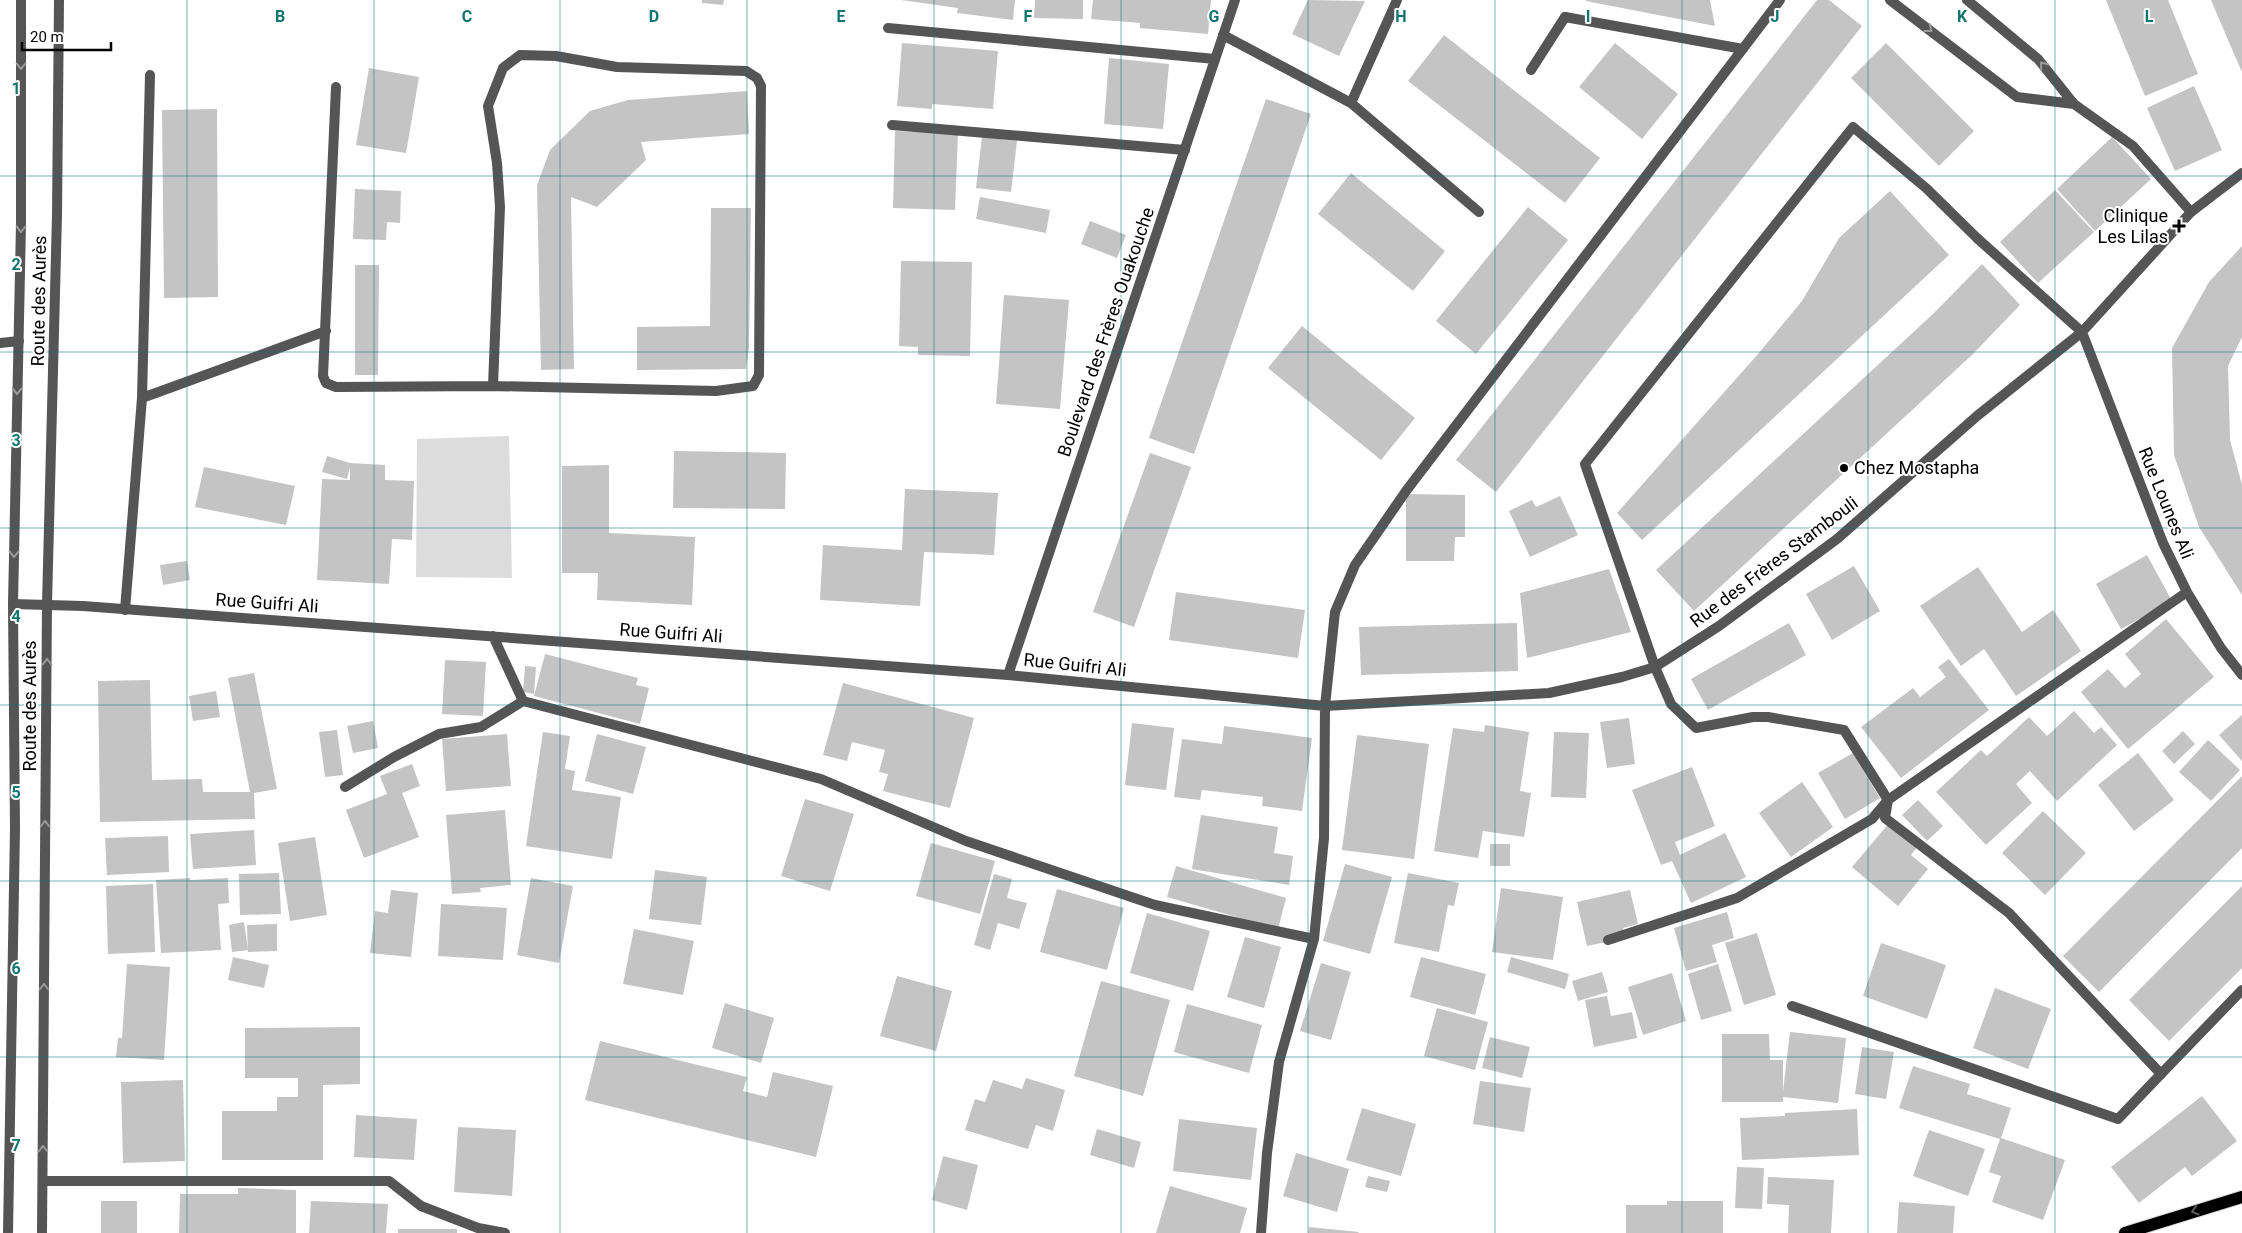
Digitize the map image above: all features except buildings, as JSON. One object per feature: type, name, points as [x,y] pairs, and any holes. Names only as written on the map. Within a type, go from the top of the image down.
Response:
[{"type":"main road","points":[[2125,1233],[2242,1197]]},
{"type":"street","name":"Route des Aurès","points":[[8,1233],[14,829],[13,604],[21,224],[21,0]]},
{"type":"street","name":"Route des Aurès","points":[[42,1233],[47,604],[57,214],[59,0]]},
{"type":"street","name":"Boulevard des Frères Ouakouche","points":[[1008,675],[1235,0]]},
{"type":"street","points":[[1351,103],[1397,0]]},
{"type":"street","points":[[1261,1233],[1267,1153],[1279,1062],[1314,939],[1324,838],[1325,706],[1335,612],[1355,565],[1406,491],[1780,0]]},
{"type":"street","points":[[1890,0],[2017,97],[2074,104]]},
{"type":"street","points":[[1967,0],[2038,59],[2074,104],[2133,146],[2192,212]]},
{"type":"street","points":[[1531,70],[1564,18],[1743,49]]},
{"type":"street","points":[[888,28],[1215,59]]},
{"type":"street","points":[[1223,36],[1351,103],[1480,212]]},
{"type":"street","points":[[336,86],[324,376],[326,383],[336,387],[493,386],[716,391],[754,386],[759,375],[761,86],[756,78],[746,71],[617,68],[556,56],[520,55],[503,68],[488,106],[498,163],[500,207],[493,386]]},
{"type":"street","points":[[124,610],[142,398],[150,75]]},
{"type":"street","points":[[892,125],[1184,150]]},
{"type":"street","points":[[2082,332],[1978,239],[1926,188],[1853,127],[1585,464],[1655,667],[1671,704],[1696,728],[1753,716],[1844,730],[1888,800],[1885,818],[2009,913],[2161,1074]]},
{"type":"street","name":"Rue des Frères Stambouli","points":[[1325,706],[1549,693],[1622,677],[1655,667],[1719,626],[1837,539],[1977,416],[2082,332],[2192,212],[2242,172]]},
{"type":"street","points":[[142,398],[326,331]]},
{"type":"street","name":"Rue Lounes Ali","points":[[2082,332],[2163,544],[2187,592],[2221,648],[2242,675]]},
{"type":"street","points":[[0,343],[18,341]]},
{"type":"street","points":[[1608,940],[1737,898],[1872,819],[1888,800],[2187,592]]},
{"type":"street","name":"Rue Guifri Ali","points":[[13,604],[47,604],[1008,675],[1325,706]]},
{"type":"street","points":[[493,636],[523,701]]},
{"type":"street","points":[[345,786],[394,757],[439,734],[481,726],[523,701],[821,779],[966,841],[1155,905],[1314,939]]},
{"type":"street","points":[[1792,1006],[2118,1119],[2242,990]]},
{"type":"street","points":[[43,1181],[389,1181],[421,1206],[478,1230],[505,1233]]},
{"type":"shaded area","points":[[509,436],[512,578],[416,577],[417,439]]},
{"type":"place","name":"Clinique Les Lilas","points":[[2179,226]]},
{"type":"place","name":"Chez Mostapha","points":[[1844,468]]}]
